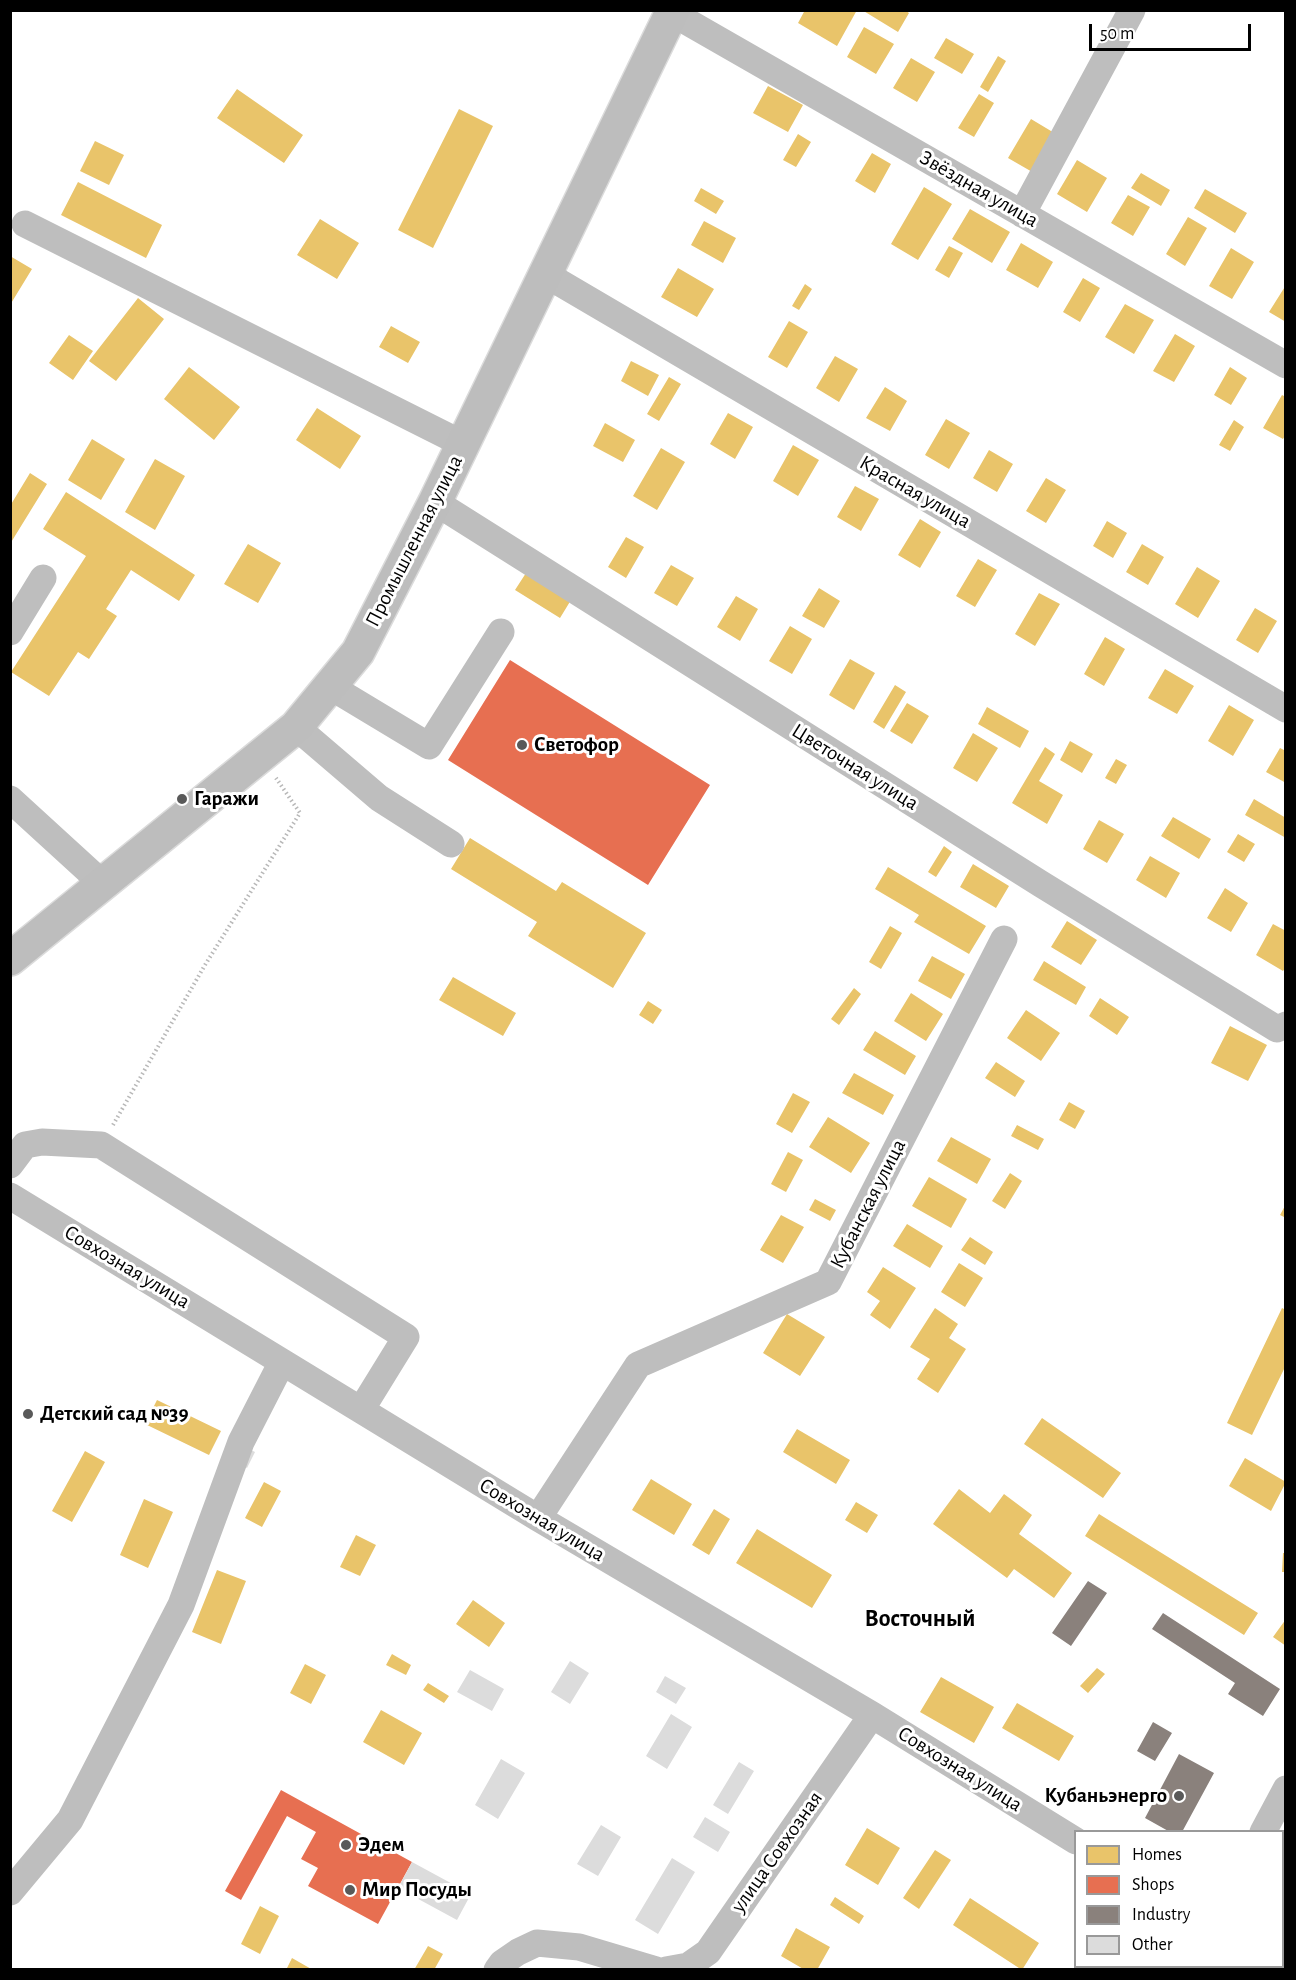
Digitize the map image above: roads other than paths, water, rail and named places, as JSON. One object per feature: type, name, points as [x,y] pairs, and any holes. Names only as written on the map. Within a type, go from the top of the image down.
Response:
[{"type":"main road","name":"Промышленная улица","points":[[11,957],[296,727],[358,652],[435,502],[673,12]]},
{"type":"street","points":[[1022,214],[1132,10]]},
{"type":"street","name":"Звёздная улица","points":[[673,12],[1286,365]]},
{"type":"street","points":[[25,224],[463,444]]},
{"type":"street","name":"Красная улица","points":[[545,274],[1286,709]]},
{"type":"street","name":"Цветочная улица","points":[[435,502],[1041,884],[1281,1027]]},
{"type":"street","points":[[10,632],[43,578]]},
{"type":"street","points":[[330,687],[429,746],[501,632]]},
{"type":"street","points":[[296,727],[379,798],[451,844]]},
{"type":"street","points":[[10,799],[103,884]]},
{"type":"street","name":"Кубанская улица","points":[[538,1518],[638,1365],[828,1282],[1004,939]]},
{"type":"street","points":[[10,1166],[25,1145],[42,1142],[101,1145],[406,1337],[361,1410]]},
{"type":"street","name":"Совхозная улица","points":[[10,1196],[538,1518],[872,1715],[1074,1840]]},
{"type":"street","points":[[10,1892],[70,1820],[81,1800],[181,1605],[241,1442],[282,1362]]},
{"type":"street","name":"улица Совхозная","points":[[666,1970],[688,1966],[708,1952],[872,1715]]},
{"type":"street","points":[[1264,1830],[1286,1789]]},
{"type":"street","points":[[498,1970],[502,1963],[537,1943],[579,1947],[656,1970]]},
{"type":"place","name":"Светофор","points":[[522,745]]},
{"type":"place","name":"Гаражи","points":[[182,799]]},
{"type":"place","name":"Детский сад №39","points":[[28,1414]]},
{"type":"place","name":"Кубаньэнерго","points":[[1179,1796]]},
{"type":"place","name":"Эдем","points":[[346,1845]]},
{"type":"place","name":"Мир Посуды","points":[[350,1890]]},
{"type":"district","name":"Восточный","points":[[920,1619]]}]
